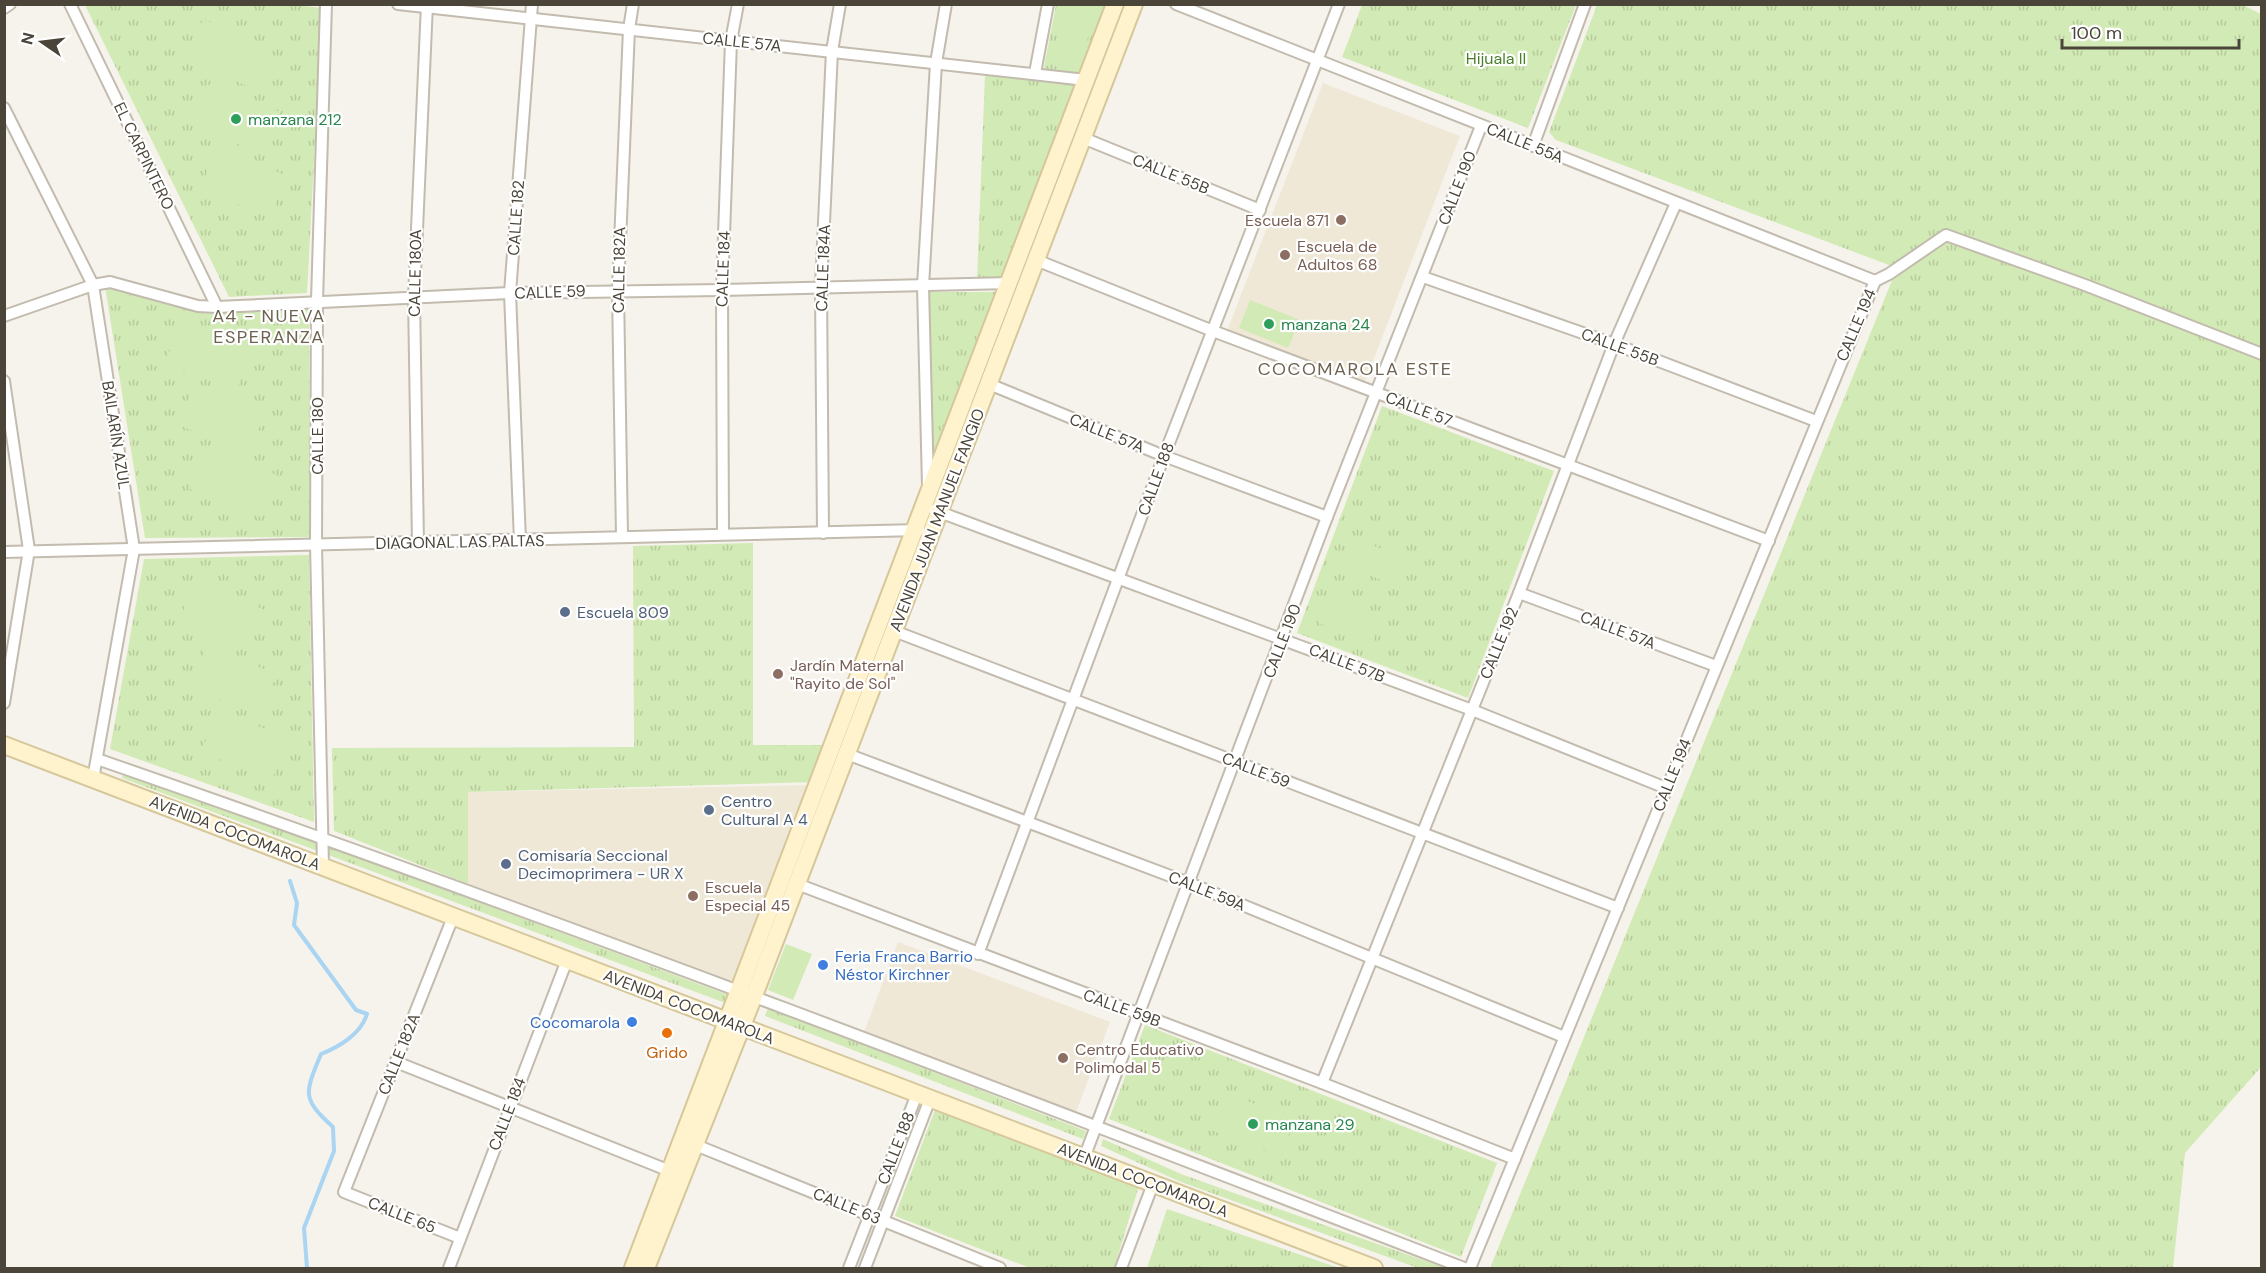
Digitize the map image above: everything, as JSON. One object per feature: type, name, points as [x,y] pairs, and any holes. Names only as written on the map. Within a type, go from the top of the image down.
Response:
[{"type":"main road","name":"AVENIDA JUAN MANUEL FANGIO","points":[[746,995],[796,884],[894,631],[931,506],[1010,283],[1115,4]]},
{"type":"main road","name":"AVENIDA JUAN MANUEL FANGIO","points":[[931,506],[988,384],[1134,4]]},
{"type":"main road","name":"AVENIDA JUAN MANUEL FANGIO","points":[[643,1268],[693,1144],[735,1024],[923,532]]},
{"type":"main road","name":"AVENIDA COCOMAROLA","points":[[4,745],[1374,1269]]},
{"type":"main road","name":"AVENIDA JUAN MANUEL FANGIO","points":[[643,1268],[670,1171],[735,1024]]},
{"type":"street","points":[[4,8],[10,4]]},
{"type":"street","name":"EL CARPINTERO","points":[[70,4],[217,307]]},
{"type":"street","name":"CALLE 180","points":[[323,867],[316,545],[317,301],[326,4]]},
{"type":"street","name":"CALLE 57A","points":[[398,4],[1086,80]]},
{"type":"street","name":"CALLE 182","points":[[520,541],[510,292],[532,4]]},
{"type":"street","name":"CALLE 182A","points":[[622,537],[618,290],[629,29],[633,4]]},
{"type":"street","name":"CALLE 184","points":[[723,534],[722,290],[731,41],[738,4]]},
{"type":"street","name":"CALLE 184A","points":[[823,533],[821,287],[832,51],[840,4]]},
{"type":"street","points":[[931,506],[923,286],[936,63],[946,4]]},
{"type":"street","points":[[1035,73],[1048,4]]},
{"type":"street","name":"CALLE 55A","points":[[1176,4],[1875,281]]},
{"type":"street","name":"CALLE 188","points":[[978,954],[1164,456],[1339,4]]},
{"type":"street","points":[[1533,146],[1585,4]]},
{"type":"street","name":"CALLE 180A","points":[[418,543],[414,297],[426,6]]},
{"type":"street","name":"BAILARÍN AZUL","points":[[4,108],[93,285],[134,549],[93,779]]},
{"type":"street","name":"CALLE 190","points":[[1084,1158],[1376,393],[1481,126]]},
{"type":"street","name":"CALLE 55B","points":[[1083,138],[1260,210]]},
{"type":"street","name":"CALLE 192","points":[[1322,1083],[1520,593],[1614,344],[1676,203]]},
{"type":"street","points":[[1875,281],[1946,235],[2096,289],[2262,354]]},
{"type":"street","name":"CALLE 57","points":[[1036,260],[1213,331],[1769,541]]},
{"type":"street","name":"CALLE 55B","points":[[1423,277],[1614,344],[1816,421]]},
{"type":"street","name":"CALLE 194","points":[[1470,1269],[1875,281]]},
{"type":"street","name":"CALLE 59","points":[[4,316],[93,285],[110,282],[198,306],[217,307],[510,292],[722,290],[1010,283]]},
{"type":"street","points":[[4,381],[29,550],[4,703]]},
{"type":"street","name":"CALLE 57A","points":[[988,384],[1164,456],[1328,518]]},
{"type":"street","name":"CALLE 57B","points":[[931,506],[1119,579],[1472,710],[1666,788]]},
{"type":"street","name":"DIAGONAL LAS PALTAS","points":[[4,552],[520,541],[723,534],[923,532]]},
{"type":"street","name":"CALLE 57A","points":[[1520,593],[1716,666]]},
{"type":"street","name":"CALLE 59","points":[[894,631],[1618,908]]},
{"type":"street","name":"CALLE 59A","points":[[847,754],[1189,883],[1374,957],[1564,1037]]},
{"type":"street","points":[[97,759],[323,837],[1096,1125],[1464,1269]]},
{"type":"street","name":"CALLE 59B","points":[[796,884],[1322,1083],[1515,1159]]},
{"type":"street","name":"CALLE 182A","points":[[344,1192],[453,916]]},
{"type":"street","name":"CALLE 184","points":[[452,1267],[460,1238],[509,1107],[567,960]]},
{"type":"street","points":[[396,1062],[670,1171]]},
{"type":"street","name":"CALLE 188","points":[[849,1269],[870,1215],[924,1096]]},
{"type":"street","name":"CALLE 188","points":[[865,1269],[884,1221],[924,1096]]},
{"type":"street","name":"CALLE 63","points":[[693,1144],[1000,1269]]},
{"type":"street","points":[[1121,1269],[1153,1184]]},
{"type":"street","name":"CALLE 65","points":[[344,1192],[460,1238]]},
{"type":"shaded area","points":[[1323,83],[1460,136],[1364,384],[1227,331]]},
{"type":"shaded area","points":[[814,785],[738,985],[468,884],[468,792]]},
{"type":"shaded area","points":[[898,942],[1110,1022],[1075,1115],[863,1035]]},
{"type":"green space","points":[[288,4],[322,8],[307,293],[229,297],[85,5]]},
{"type":"green space","name":"Hijuala II","points":[[1362,4],[1576,5],[1528,128],[1342,57]]},
{"type":"green space","points":[[2241,4],[2261,14],[2261,1067],[2185,1153],[2173,1268],[1490,1268],[1897,268],[1556,140],[1549,132],[1597,5]]},
{"type":"green space","points":[[1056,5],[1110,5],[1084,76],[1043,72]]},
{"type":"green space","points":[[1068,5],[1099,5],[1079,64],[1051,55]]},
{"type":"green space","points":[[203,19],[274,48],[257,90],[186,61]]},
{"type":"green space","points":[[985,75],[1081,84],[1007,279],[977,280]]},
{"type":"green space","name":"manzana 212","points":[[209,84],[280,112],[263,154],[193,126]]},
{"type":"green space","points":[[217,147],[287,176],[270,218],[200,189]]},
{"type":"green space","points":[[105,286],[224,313],[309,308],[310,537],[145,538]]},
{"type":"green space","points":[[928,292],[1002,292],[930,482]]},
{"type":"green space","name":"manzana 24","points":[[1250,300],[1300,320],[1288,348],[1239,328]]},
{"type":"green space","points":[[182,320],[252,349],[236,391],[165,362]]},
{"type":"green space","points":[[195,383],[266,411],[249,453],[178,425]]},
{"type":"green space","points":[[1382,406],[1554,471],[1468,698],[1297,633]]},
{"type":"green space","points":[[207,447],[277,475],[261,517],[190,489]]},
{"type":"green space","points":[[1354,538],[1407,559],[1397,586],[1343,565]]},
{"type":"green space","points":[[753,543],[753,745],[827,745],[814,782],[468,792],[468,884],[334,831],[332,748],[634,747],[633,546]]},
{"type":"green space","points":[[309,555],[314,822],[110,749],[144,559]]},
{"type":"green space","points":[[195,582],[265,610],[248,652],[178,624]]},
{"type":"green space","points":[[1329,597],[1382,618],[1372,644],[1318,623]]},
{"type":"green space","points":[[206,646],[277,674],[260,716],[190,688]]},
{"type":"green space","points":[[218,710],[288,738],[272,780],[201,752]]},
{"type":"green space","points":[[125,770],[731,996],[728,1004],[122,778]]},
{"type":"green space","points":[[786,944],[812,954],[793,1000],[768,990]]},
{"type":"green space","points":[[768,1008],[1086,1131],[1083,1139],[765,1016]]},
{"type":"green space","points":[[1145,1025],[1497,1163],[1461,1257],[1109,1119]]},
{"type":"green space","name":"manzana 29","points":[[1224,1093],[1295,1118],[1281,1156],[1211,1130]]},
{"type":"green space","points":[[936,1107],[1139,1186],[1114,1268],[1030,1268],[895,1216]]},
{"type":"green space","points":[[1103,1139],[1181,1174],[1445,1268],[1418,1268],[1181,1182],[1101,1146]]},
{"type":"green space","points":[[1167,1209],[1339,1268],[1147,1268]]},
{"type":"waterway","points":[[290,881],[297,903],[294,925],[356,1010],[367,1014],[355,1034],[335,1048],[321,1054],[309,1087],[309,1094],[315,1109],[333,1127],[334,1151],[304,1228],[307,1268]]},
{"type":"place","name":"manzana 212","points":[[236,119]]},
{"type":"place","name":"Escuela 871","points":[[1341,220]]},
{"type":"place","name":"Escuela de Adultos 68","points":[[1285,255]]},
{"type":"place","name":"manzana 24","points":[[1269,324]]},
{"type":"place","name":"Escuela 809","points":[[565,612]]},
{"type":"place","name":"Jardín Maternal \"Rayito de Sol\"","points":[[778,674]]},
{"type":"place","name":"Centro Cultural A 4","points":[[709,810]]},
{"type":"place","name":"Comisaría Seccional Decimoprimera - UR X","points":[[506,864]]},
{"type":"place","name":"Escuela Especial 45","points":[[693,896]]},
{"type":"place","name":"Feria Franca Barrio Néstor Kirchner","points":[[823,965]]},
{"type":"place","name":"Cocomarola","points":[[632,1022]]},
{"type":"place","name":"Grido","points":[[667,1033]]},
{"type":"place","name":"Centro Educativo Polimodal 5","points":[[1063,1058]]},
{"type":"place","name":"manzana 29","points":[[1253,1124]]},
{"type":"district","name":"A4 - NUEVA ESPERANZA","points":[[269,326]]},
{"type":"district","name":"COCOMAROLA ESTE","points":[[1355,369]]}]
